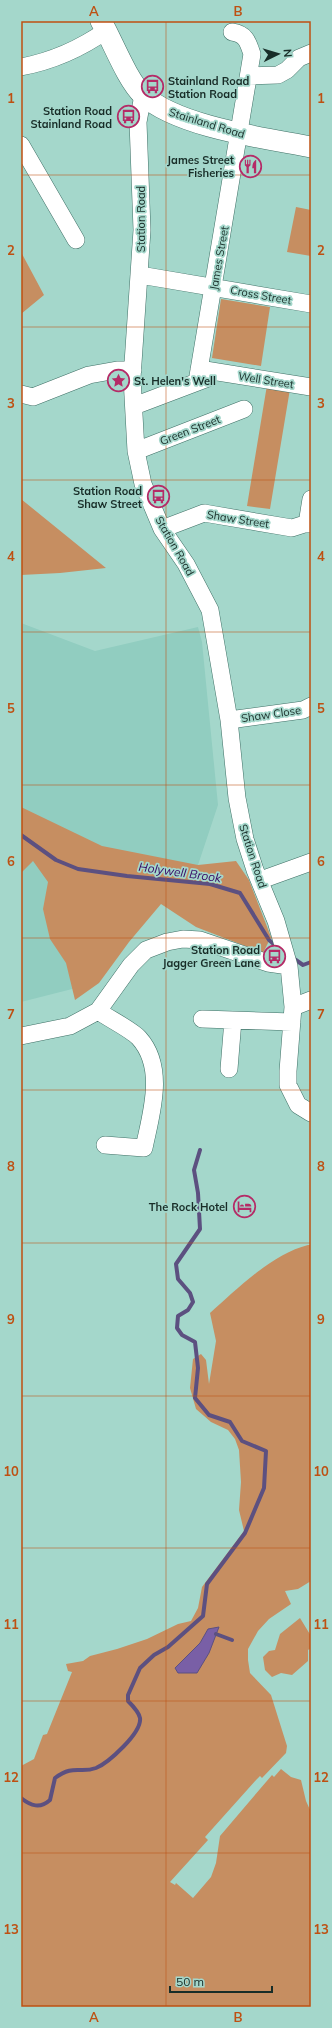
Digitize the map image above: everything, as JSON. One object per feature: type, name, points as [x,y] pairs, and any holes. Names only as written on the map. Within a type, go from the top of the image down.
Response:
[{"type":"main road","name":"Stainland Road","points":[[104,26],[129,76],[143,95],[167,112],[240,134],[311,147]]},
{"type":"street","points":[[21,67],[47,62],[86,44],[104,26]]},
{"type":"street","name":"James Street","points":[[198,376],[240,134],[252,54],[248,41],[241,34],[232,32]]},
{"type":"street","points":[[249,76],[278,75],[287,70],[298,58],[311,53]]},
{"type":"street","name":"Station Road","points":[[143,95],[138,122],[142,230],[133,370],[136,450],[143,484],[162,529],[186,564],[210,610],[218,647],[229,720],[237,798],[245,839],[276,921],[288,965],[293,1014],[287,1077],[288,1085],[298,1105],[311,1113]]},
{"type":"street","points":[[21,145],[76,240]]},
{"type":"street","name":"Cross Street","points":[[140,275],[311,304]]},
{"type":"street","points":[[21,394],[33,397],[89,375],[117,370],[133,370]]},
{"type":"street","name":"Well Street","points":[[198,376],[222,373],[311,387]]},
{"type":"street","points":[[134,406],[198,376]]},
{"type":"street","name":"Green Street","points":[[136,450],[244,409]]},
{"type":"street","points":[[303,525],[311,499]]},
{"type":"street","name":"Shaw Street","points":[[162,529],[204,513],[303,525]]},
{"type":"street","name":"Shaw Close","points":[[229,720],[303,710],[311,706]]},
{"type":"street","points":[[261,880],[311,862]]},
{"type":"street","points":[[21,1036],[70,1026],[98,1011],[131,965],[146,950],[167,942],[183,939],[200,940],[268,963],[288,965]]},
{"type":"street","points":[[202,1019],[233,1020],[293,1014],[311,1000]]},
{"type":"street","points":[[98,1011],[139,1038],[150,1055],[154,1075],[155,1095],[144,1148],[105,1145]]},
{"type":"street","points":[[229,1069],[233,1020]]},
{"type":"shaded area","points":[[296,207],[311,210],[311,256],[287,252]]},
{"type":"shaded area","points":[[21,252],[44,295],[21,314]]},
{"type":"shaded area","points":[[221,299],[270,307],[261,366],[212,358]]},
{"type":"shaded area","points":[[267,385],[290,389],[270,509],[247,506]]},
{"type":"shaded area","points":[[21,499],[106,568],[60,573],[21,575]]},
{"type":"shaded area","points":[[21,623],[95,651],[198,627],[202,642],[218,805],[198,865],[80,987],[21,1002]]},
{"type":"shaded area","points":[[21,807],[102,846],[198,865],[236,861],[249,880],[271,937],[263,953],[196,927],[161,904],[129,942],[99,983],[75,1000],[66,963],[50,939],[43,909],[48,882],[33,861],[21,873]]},
{"type":"shaded area","points":[[311,1245],[311,1581],[298,1589],[285,1591],[291,1604],[269,1619],[258,1631],[248,1649],[250,1673],[271,1695],[287,1746],[286,1753],[262,1778],[260,1776],[257,1779],[205,1837],[208,1840],[170,1882],[175,1885],[176,1883],[193,1898],[211,1877],[216,1863],[220,1836],[272,1775],[274,1777],[281,1769],[291,1777],[301,1780],[306,1801],[311,1812],[311,2007],[21,2007],[21,1766],[34,1759],[43,1735],[47,1734],[72,1672],[68,1671],[66,1664],[83,1661],[90,1656],[147,1639],[178,1624],[191,1621],[198,1608],[202,1587],[244,1531],[239,1510],[241,1482],[239,1450],[235,1439],[228,1430],[211,1422],[196,1409],[190,1388],[193,1359],[201,1354],[206,1360],[209,1384],[216,1341],[210,1313],[243,1283],[268,1264],[295,1250]],"holes":[[[208,1630],[197,1673],[178,1672],[175,1668],[200,1643]]]},
{"type":"shaded area","points":[[300,1618],[311,1636],[311,1648],[308,1650],[308,1661],[292,1675],[281,1673],[272,1677],[265,1670],[263,1657],[269,1651],[275,1650],[280,1634]]},
{"type":"shaded area","points":[[219,1627],[209,1653],[197,1673],[178,1673],[175,1668],[200,1643],[208,1629]]},
{"type":"waterway","name":"Holywell Brook","points":[[21,835],[56,860],[78,869],[127,876],[210,884],[240,893],[269,940],[277,947]]},
{"type":"waterway","name":"Holywell Brook","points":[[293,958],[303,965],[311,962]]},
{"type":"waterway","points":[[21,1798],[32,1805],[43,1805],[50,1800],[55,1778],[67,1771],[90,1770],[96,1768],[116,1754],[130,1739],[136,1731],[140,1718],[137,1711],[128,1701],[128,1695],[140,1668],[154,1655],[168,1647],[203,1616],[207,1584],[245,1533],[264,1488],[266,1451],[242,1441],[230,1422],[209,1415],[195,1398],[198,1368],[195,1342],[182,1335],[177,1328],[178,1316],[188,1310],[193,1302],[190,1293],[178,1279],[176,1264],[200,1229],[198,1193],[194,1170],[200,1150]]},
{"type":"waterway","points":[[216,1634],[232,1640]]},
{"type":"place","name":"Stainland Road Station Road","points":[[152,87]]},
{"type":"place","name":"Station Road Stainland Road","points":[[128,117]]},
{"type":"place","name":"James Street Fisheries","points":[[250,166]]},
{"type":"place","name":"St. Helen's Well","points":[[118,381]]},
{"type":"place","name":"Station Road Shaw Street","points":[[158,497]]},
{"type":"place","name":"Station Road Jagger Green Lane","points":[[275,956]]},
{"type":"place","name":"The Rock Hotel","points":[[244,1207]]}]
